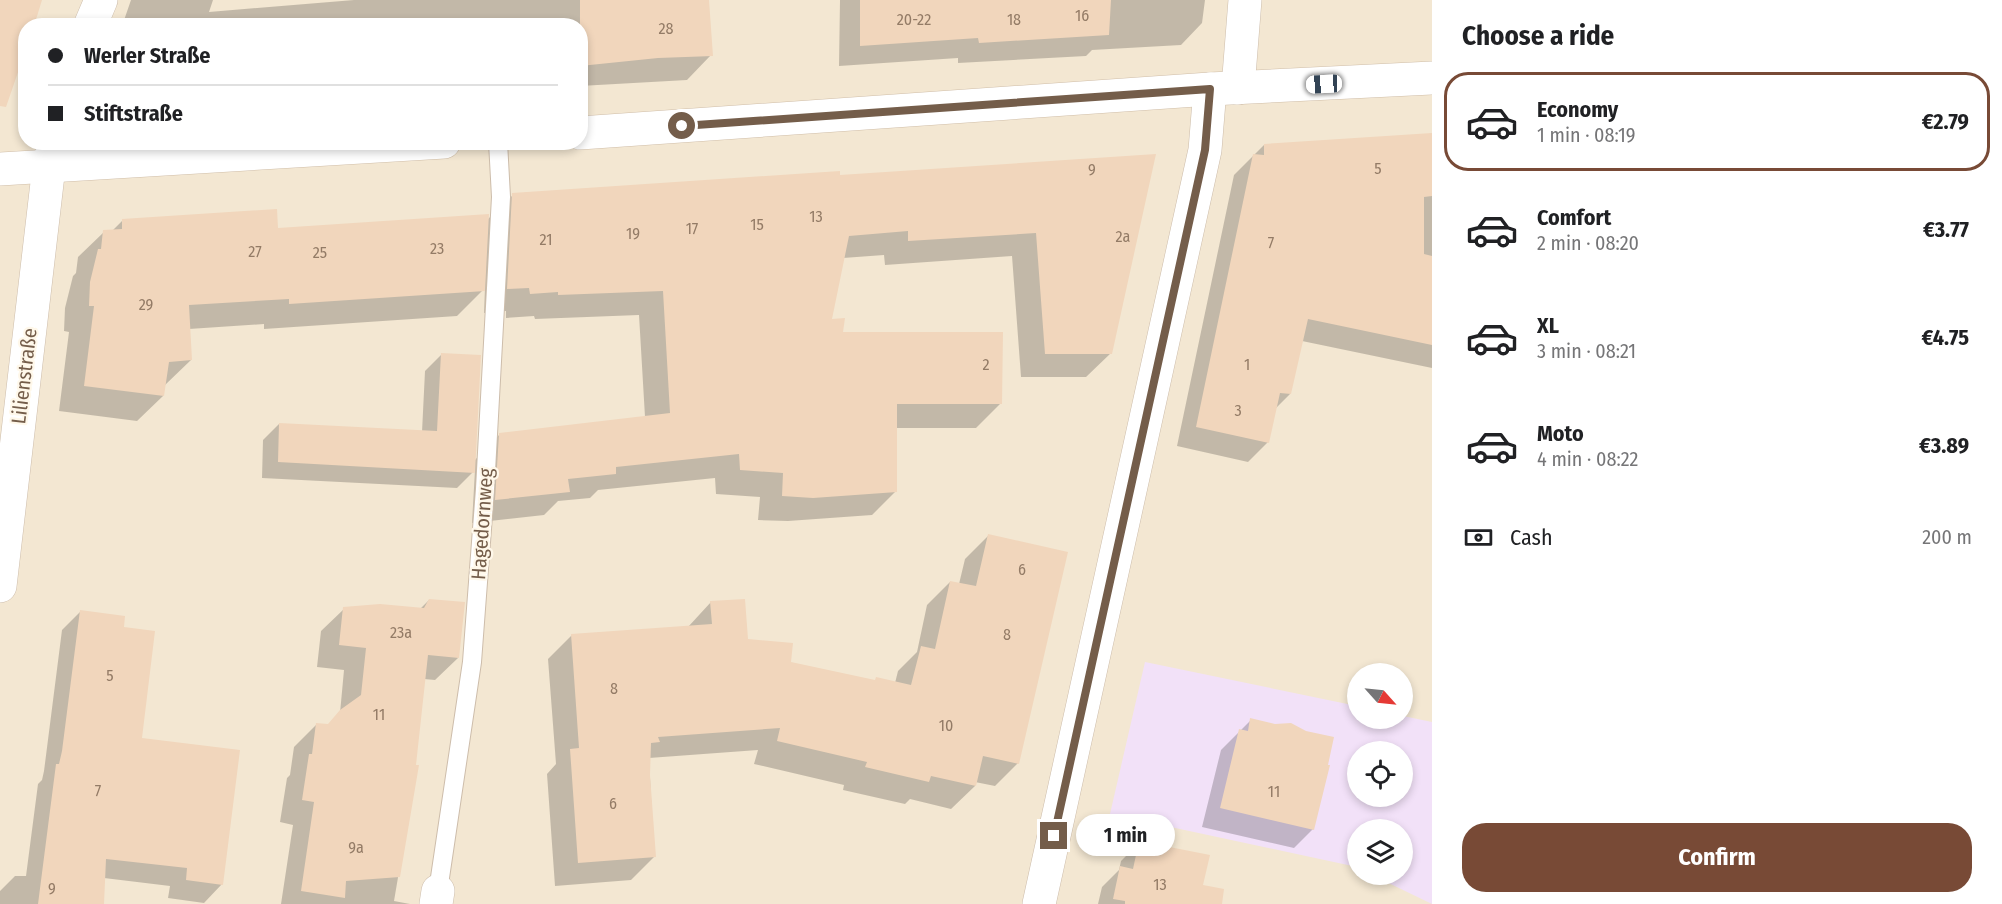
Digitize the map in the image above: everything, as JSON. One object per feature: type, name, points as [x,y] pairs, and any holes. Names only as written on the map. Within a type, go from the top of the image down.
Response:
[{"type":"street","points":[[93,18],[101,0]]},
{"type":"street","points":[[1039,904],[1205,150],[1224,89],[1245,0]]},
{"type":"street","points":[[588,132],[1224,89],[1432,78]]},
{"type":"street","points":[[0,169],[51,154],[182,150]]},
{"type":"street","name":"Lilienstraße","points":[[0,586],[51,154]]},
{"type":"lane","name":"Hagedornweg","points":[[437,897],[472,662],[486,477],[501,197],[498,150]]},
{"type":"shaded area","points":[[0,0],[1432,0],[1432,904],[0,904]]},
{"type":"shaded area","points":[[1145,662],[1347,704],[1347,729],[1413,729],[1413,718],[1432,722],[1432,904],[1393,885],[1413,885],[1413,819],[1347,819],[1347,865],[1110,814]]},
{"type":"building","points":[[0,0],[42,0],[36,18],[18,18],[18,72],[6,107],[0,106]]},
{"type":"building","points":[[580,0],[709,0],[713,56],[658,58],[588,65],[588,18],[580,18]]},
{"type":"building","points":[[860,0],[1111,0],[1109,35],[979,43],[978,38],[860,46]]},
{"type":"building","points":[[1432,133],[1432,196],[1424,197],[1424,254],[1432,256],[1432,345],[1308,319],[1291,394],[1280,393],[1269,443],[1196,427],[1253,154],[1264,155],[1264,144]]},
{"type":"building","points":[[1156,154],[1112,354],[1045,354],[1036,233],[908,241],[908,231],[849,236],[832,319],[845,318],[843,332],[1003,332],[1002,404],[897,404],[897,492],[813,498],[782,496],[783,473],[740,470],[739,454],[616,467],[616,474],[568,479],[570,492],[495,500],[499,433],[670,413],[663,291],[558,295],[558,292],[530,294],[529,288],[507,289],[512,193],[840,171],[840,175]]},
{"type":"building","points":[[277,209],[278,228],[489,214],[485,291],[289,304],[289,299],[189,305],[192,360],[169,362],[164,396],[84,386],[94,306],[89,306],[90,282],[98,249],[101,249],[103,230],[122,229],[122,219]]},
{"type":"building","points":[[441,353],[481,355],[475,473],[278,462],[279,423],[437,431]]},
{"type":"building","points":[[988,534],[1068,552],[1019,764],[983,756],[976,786],[931,776],[929,782],[865,767],[867,762],[777,741],[780,728],[658,737],[660,742],[651,743],[650,775],[656,857],[578,863],[570,749],[579,748],[571,634],[712,624],[710,601],[745,599],[748,639],[793,643],[791,662],[875,680],[876,677],[911,685],[921,646],[935,649],[950,581],[976,586]]},
{"type":"building","points":[[429,599],[465,602],[459,658],[428,655],[416,765],[419,765],[400,877],[346,881],[345,898],[301,891],[314,802],[302,800],[316,723],[328,724],[340,710],[361,695],[366,648],[339,645],[343,607],[380,604],[424,608]]},
{"type":"building","points":[[80,610],[125,616],[124,627],[155,631],[142,738],[240,750],[223,885],[186,880],[187,868],[106,859],[104,904],[38,904],[56,764],[59,764],[62,751]]},
{"type":"building","points":[[1250,718],[1275,724],[1291,723],[1306,731],[1334,737],[1328,765],[1330,765],[1314,830],[1220,808],[1239,729],[1248,731]]},
{"type":"building","points":[[1139,841],[1210,855],[1203,885],[1224,889],[1222,904],[1125,904],[1125,901],[1113,899],[1120,866],[1133,869]]},
{"type":"route","points":[[682,126],[1210,89],[1205,150],[1054,836]]}]
